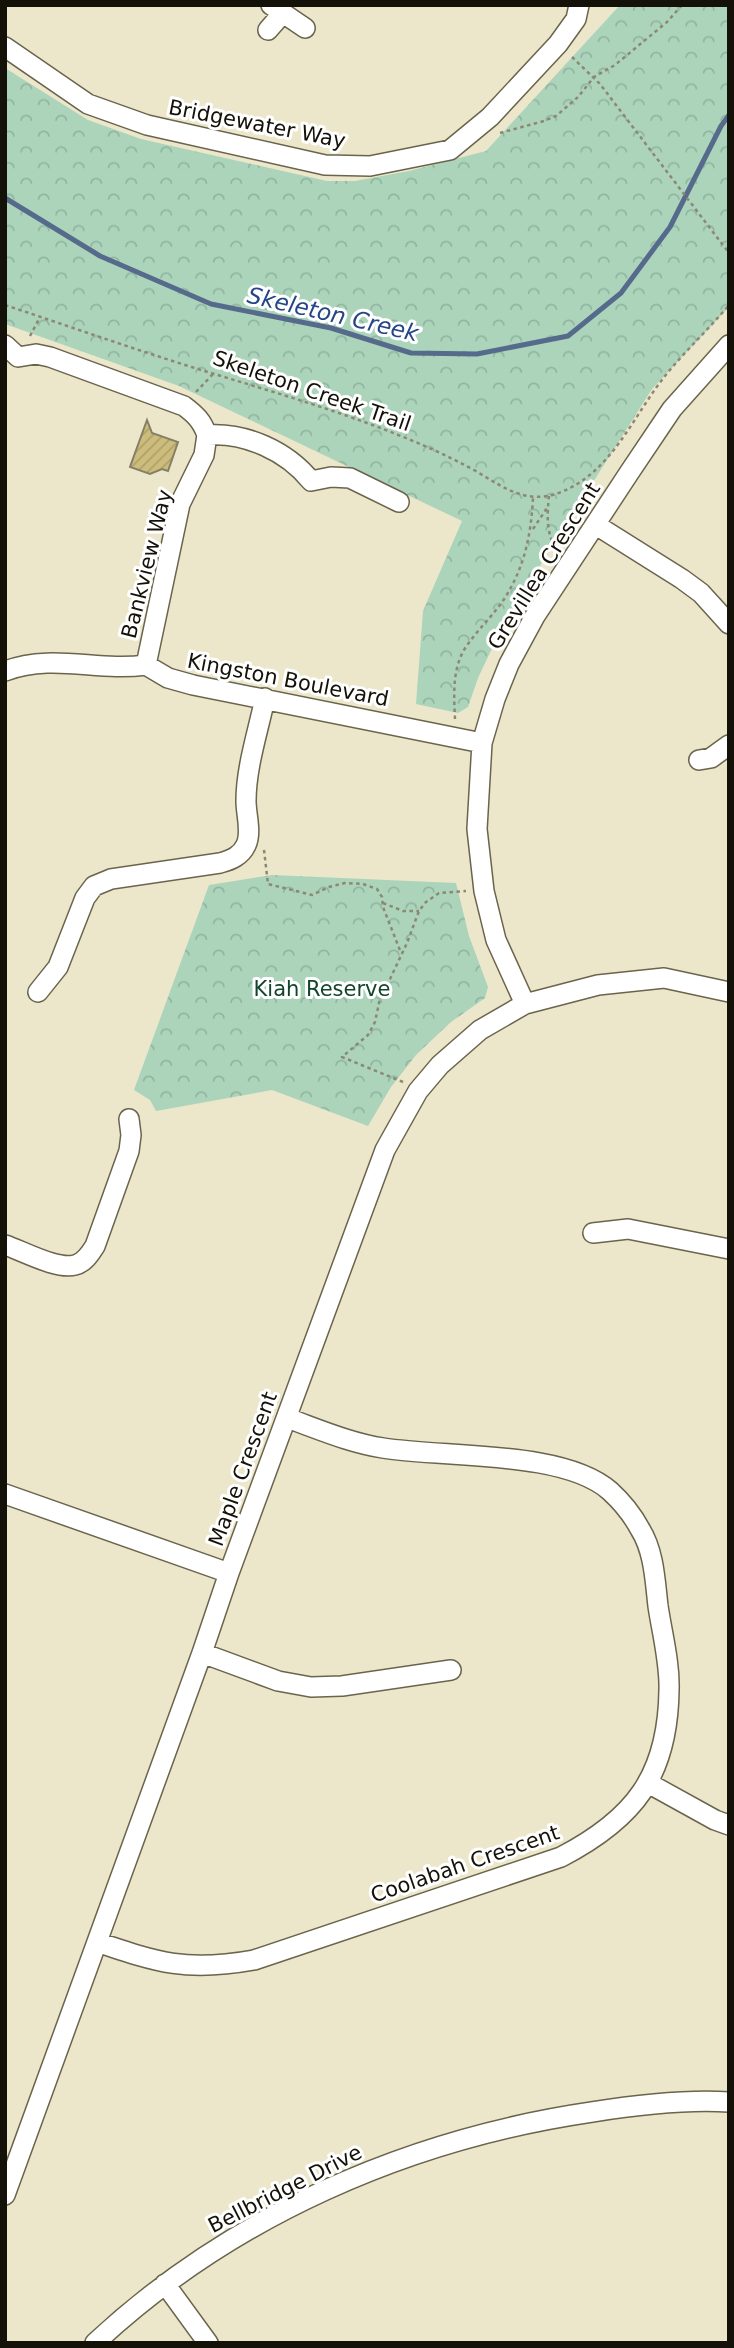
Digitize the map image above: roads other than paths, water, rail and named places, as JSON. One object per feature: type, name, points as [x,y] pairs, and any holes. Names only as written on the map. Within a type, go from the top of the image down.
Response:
[{"type":"street","name":"Bridgewater Way","points":[[5,47],[88,104],[147,125],[325,165],[370,166],[450,150],[490,117],[558,44],[576,19],[579,5]]},
{"type":"street","points":[[268,30],[276,10],[305,28]]},
{"type":"street","name":"Grevillea Crescent","points":[[525,1004],[496,940],[484,891],[477,829],[482,743],[495,699],[509,664],[535,616],[672,409],[729,345]]},
{"type":"street","points":[[10,357],[36,354],[50,357],[184,406],[195,414],[207,435],[223,433],[247,438],[285,457],[311,481],[331,477],[350,478],[399,502]]},
{"type":"street","name":"Bankview Way","points":[[146,664],[180,504],[204,455],[207,435]]},
{"type":"street","points":[[596,525],[701,593],[729,624]]},
{"type":"street","points":[[5,671],[17,666],[59,661],[122,668],[146,664]]},
{"type":"street","name":"Kingston Boulevard","points":[[146,664],[167,678],[193,685],[482,743]]},
{"type":"street","points":[[38,992],[58,967],[85,898],[94,886],[111,879],[231,860],[246,846],[249,837],[247,780],[265,698]]},
{"type":"street","points":[[699,760],[710,758],[729,745]]},
{"type":"street","name":"Maple Crescent","points":[[5,2195],[385,1150],[418,1091],[440,1065],[480,1030],[525,1004],[597,985],[664,978],[729,992]]},
{"type":"street","points":[[5,1245],[66,1266],[78,1265],[88,1256],[129,1151],[129,1119]]},
{"type":"street","points":[[593,1233],[628,1229],[729,1249]]},
{"type":"street","name":"Coolabah Crescent","points":[[97,1942],[155,1962],[190,1967],[222,1966],[254,1960],[561,1857],[590,1842],[616,1823],[648,1783],[659,1759],[666,1734],[670,1688],[652,1562],[641,1530],[610,1491],[589,1478],[564,1468],[383,1448],[287,1418]]},
{"type":"street","points":[[7,1500],[229,1573]]},
{"type":"street","points":[[202,1653],[278,1681],[311,1687],[342,1686],[451,1670]]},
{"type":"street","points":[[648,1783],[729,1825]]},
{"type":"street","name":"Bellbridge Drive","points":[[95,2343],[165,2284],[263,2221],[378,2166],[461,2138],[541,2119],[632,2106],[729,2102]]},
{"type":"street","points":[[165,2284],[208,2343]]},
{"type":"waterway","name":"Skeleton Creek","points":[[5,198],[100,256],[211,304],[331,328],[411,353],[477,354],[568,336],[621,293],[670,227],[729,115]]},
{"type":"park label","name":"Kiah Reserve","points":[[322,989]]}]
